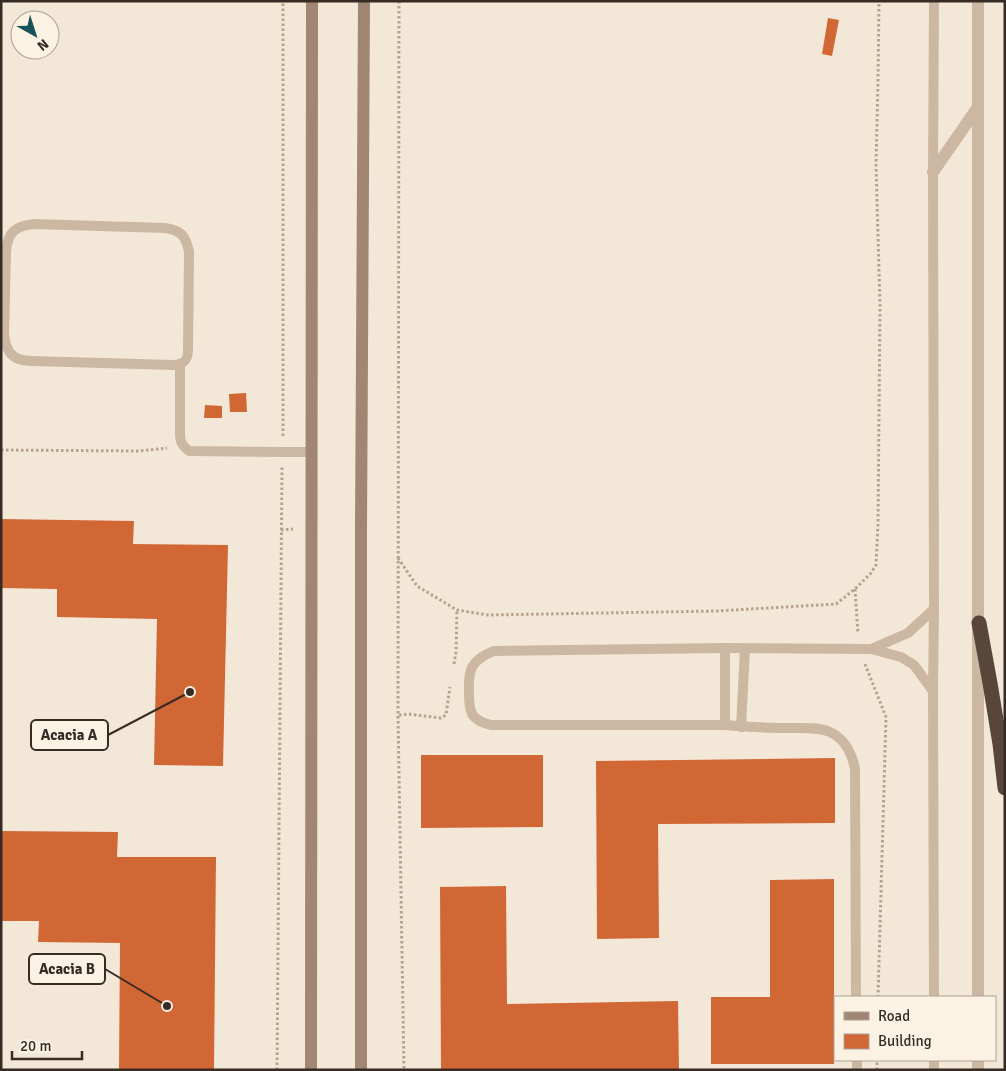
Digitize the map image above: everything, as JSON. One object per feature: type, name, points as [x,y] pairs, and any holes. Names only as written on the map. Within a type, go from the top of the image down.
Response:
[{"type":"highway","points":[[979,623],[1000,744],[1005,788]]},
{"type":"main road","points":[[311,1070],[312,1]]},
{"type":"main road","points":[[361,1070],[361,520],[364,1]]},
{"type":"street","points":[[978,1],[978,996]]},
{"type":"street","points":[[933,172],[978,107]]},
{"type":"lane","points":[[934,1],[934,996]]},
{"type":"lane","points":[[34,224],[165,228],[182,234],[187,242],[189,252],[188,356],[180,364],[21,361],[11,355],[5,345],[4,334],[6,251],[7,240],[13,231],[23,225],[34,224]]},
{"type":"lane","points":[[180,364],[180,440],[183,446],[190,450],[312,452]]},
{"type":"lane","points":[[870,649],[908,633],[934,609]]},
{"type":"lane","points":[[856,996],[855,769],[853,758],[839,738],[830,732],[818,729],[725,726],[491,726],[480,722],[472,715],[469,704],[468,677],[474,663],[494,651],[725,648],[870,649],[901,657],[914,665],[933,692]]},
{"type":"lane","points":[[725,648],[725,726]]},
{"type":"lane","points":[[741,727],[745,649]]},
{"type":"path","points":[[277,1070],[283,452],[283,1]]},
{"type":"path","points":[[399,1],[398,715],[404,1070]]},
{"type":"path","points":[[398,558],[417,586],[457,610],[488,615],[727,611],[836,604],[871,573],[876,565],[878,524],[880,305],[876,165],[879,1]]},
{"type":"path","points":[[1,450],[138,451],[183,446]]},
{"type":"path","points":[[854,589],[859,649],[886,717],[878,996]]},
{"type":"path","points":[[453,670],[456,652],[457,610]]},
{"type":"path","points":[[398,715],[408,714],[441,718],[446,715],[452,680]]},
{"type":"building","points":[[828,18],[839,20],[832,56],[822,54]]},
{"type":"building","points":[[246,393],[247,412],[230,412],[229,394]]},
{"type":"building","points":[[205,405],[222,406],[222,418],[204,418]]},
{"type":"building","points":[[1,519],[134,521],[133,544],[228,545],[223,766],[154,765],[157,619],[57,617],[57,589],[1,588]]},
{"type":"building","points":[[421,755],[543,755],[543,827],[421,828]]},
{"type":"building","points":[[835,758],[835,823],[658,824],[659,938],[597,939],[596,761]]},
{"type":"building","points":[[1,831],[118,832],[117,857],[216,857],[214,1070],[119,1070],[120,943],[38,942],[39,921],[1,921]]},
{"type":"building","points":[[834,879],[834,1064],[711,1064],[711,997],[770,997],[770,880]]},
{"type":"building","points":[[506,886],[507,1004],[678,1001],[679,1070],[441,1070],[440,887]]},
{"type":"place","name":"Acacia A","points":[[190,692]]},
{"type":"place","name":"Acacia B","points":[[167,1006]]}]
